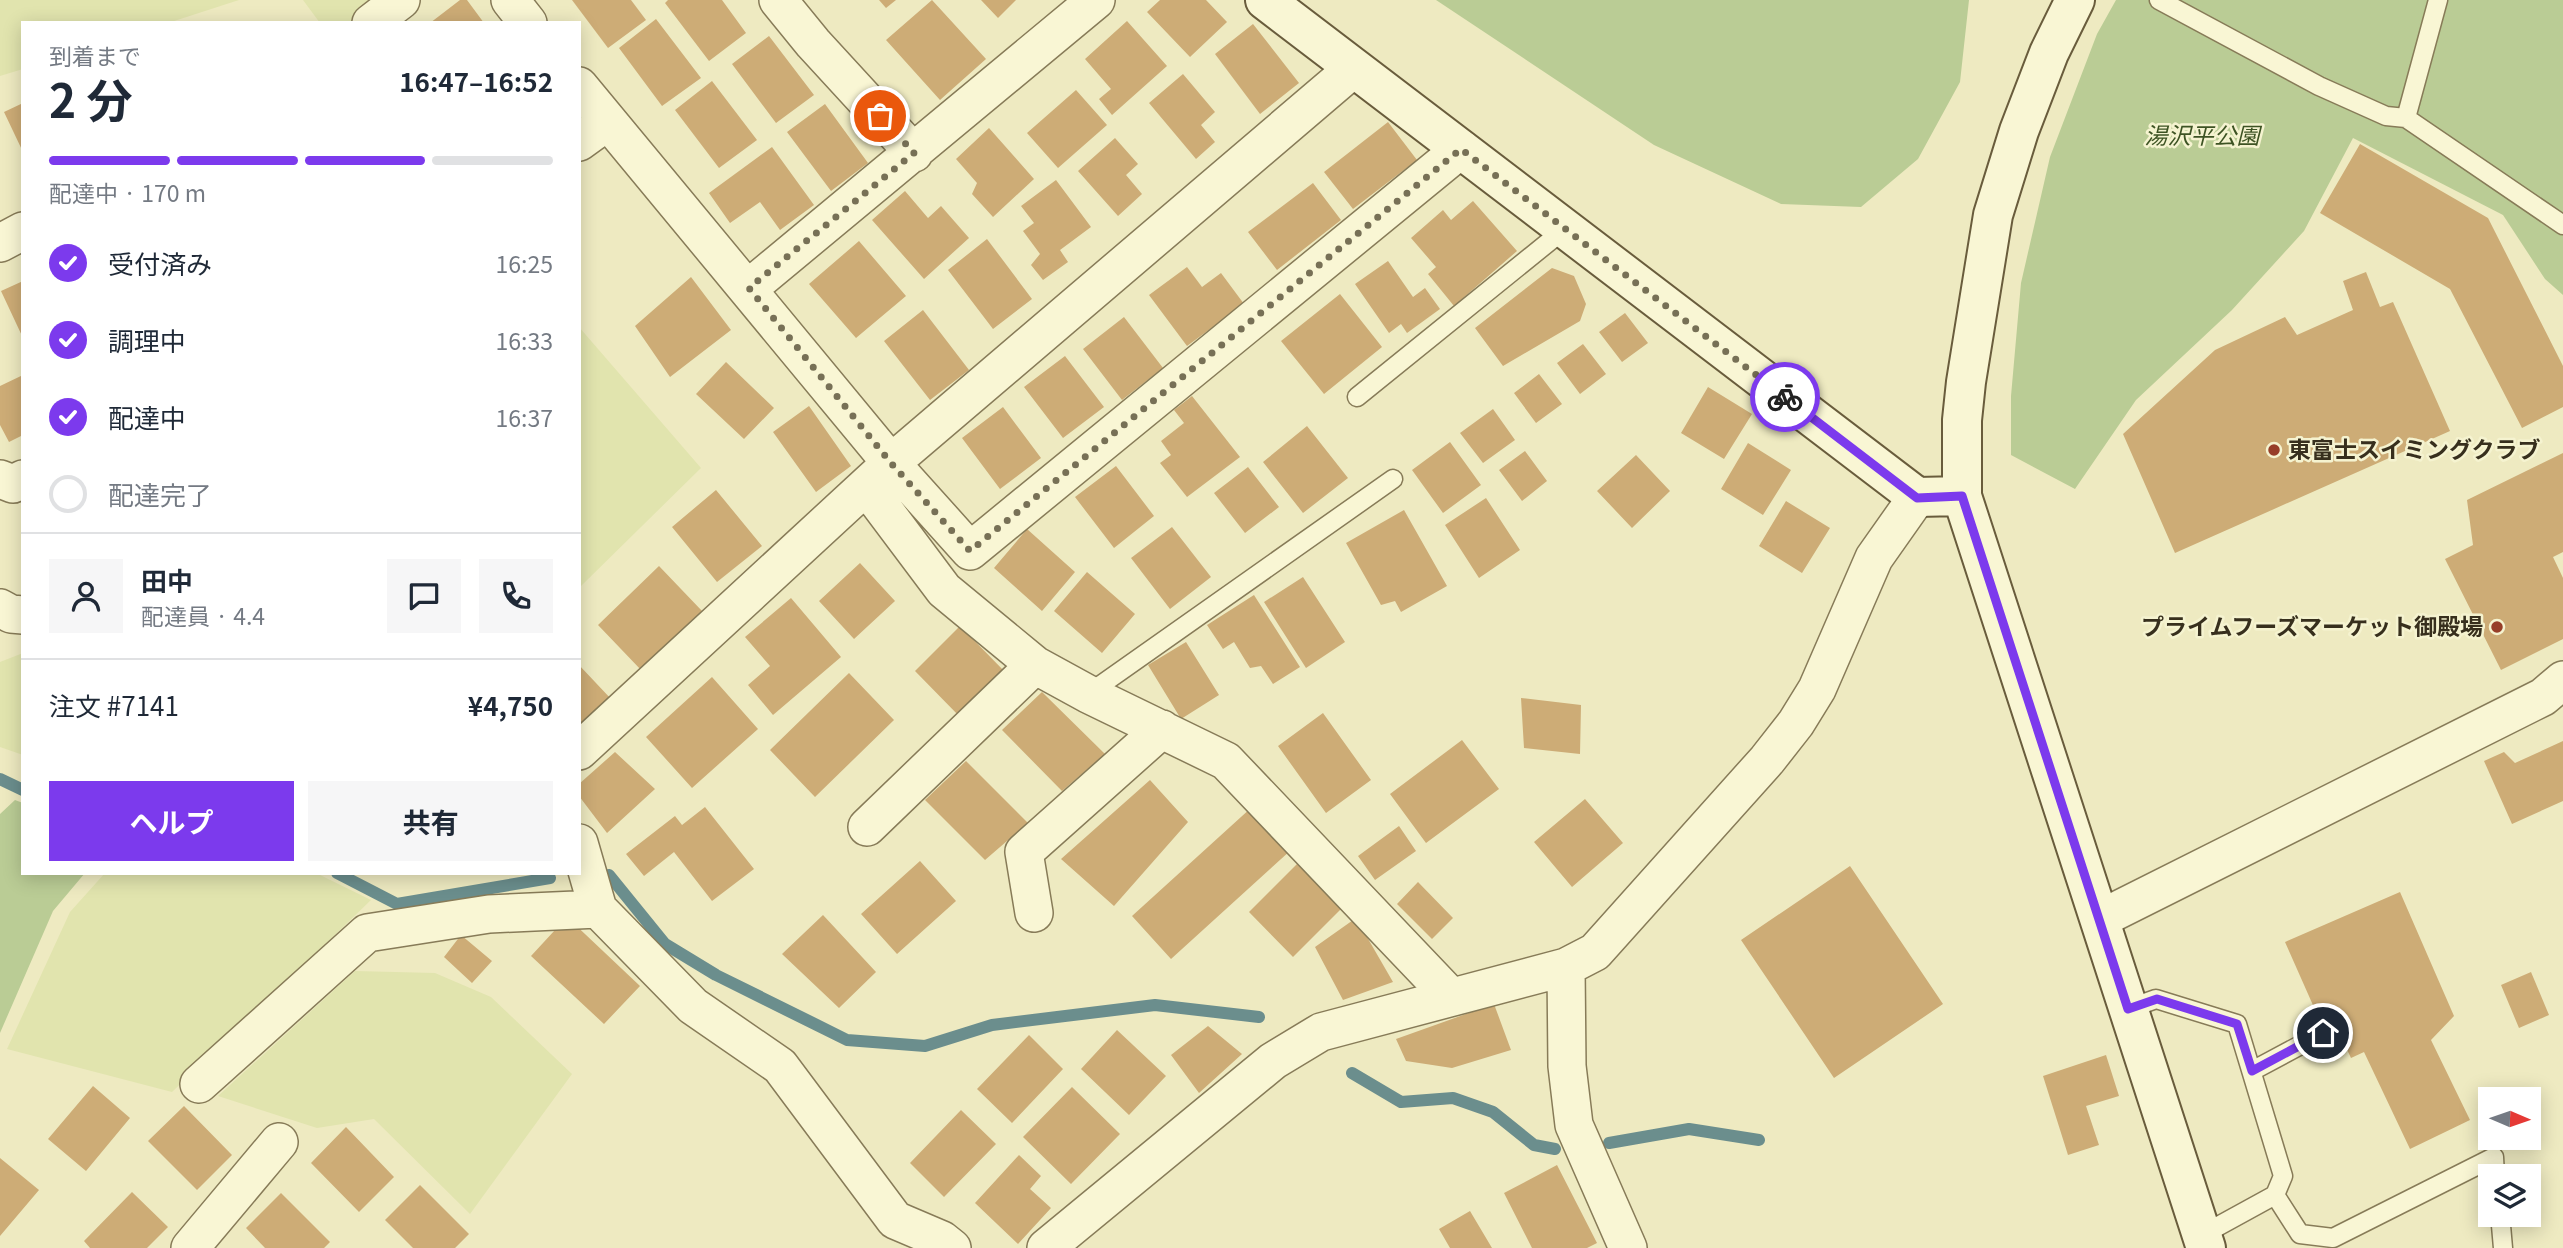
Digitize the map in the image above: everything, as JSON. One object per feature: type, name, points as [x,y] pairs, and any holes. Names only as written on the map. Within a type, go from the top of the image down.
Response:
[{"type":"street","points":[[373,21],[401,0]]},
{"type":"street","points":[[510,0],[526,21]]},
{"type":"street","points":[[778,0],[813,43],[914,153]]},
{"type":"street","points":[[749,288],[1096,0]]},
{"type":"street","points":[[1265,0],[1917,498],[1962,496]]},
{"type":"street","points":[[2075,0],[2041,75],[1993,215],[1966,382],[1962,420],[1962,496],[2204,1242]]},
{"type":"street","points":[[581,749],[879,475],[1354,68]]},
{"type":"street","points":[[581,92],[594,132],[749,288],[879,475],[944,590],[1035,665],[1088,694],[1226,761],[1450,996]]},
{"type":"street","points":[[879,475],[970,551],[1461,149]]},
{"type":"street","points":[[0,243],[21,232]]},
{"type":"street","points":[[1046,1248],[1273,1061],[1321,1032],[1566,967],[1595,952],[1767,760],[1796,723],[1817,689],[1874,558],[1917,498]]},
{"type":"street","points":[[0,608],[10,614],[21,615]]},
{"type":"street","points":[[867,827],[1035,665]]},
{"type":"street","points":[[2100,919],[2543,697],[2563,680]]},
{"type":"street","points":[[1034,913],[1024,852],[1162,729]]},
{"type":"street","points":[[581,850],[598,909],[693,1006],[780,1066],[895,1220],[942,1240],[952,1248]]},
{"type":"street","points":[[199,1084],[367,933],[489,915],[598,909]]},
{"type":"street","points":[[1566,967],[1567,1066],[1574,1125],[1628,1248]]},
{"type":"street","points":[[190,1248],[279,1142]]},
{"type":"lane","points":[[2159,0],[2319,86],[2386,116],[2406,118],[2563,225]]},
{"type":"lane","points":[[2406,118],[2438,0]]},
{"type":"lane","points":[[1357,397],[1566,228]]},
{"type":"lane","points":[[1088,694],[1393,479]]},
{"type":"lane","points":[[2128,1009],[2157,999],[2237,1024],[2283,1176],[2275,1195],[2204,1242]]},
{"type":"lane","points":[[2252,1071],[2323,1033]]},
{"type":"lane","points":[[2480,1164],[2494,1157],[2495,1164]]},
{"type":"lane","points":[[2275,1195],[2300,1234],[2333,1238],[2478,1165]]},
{"type":"lane","points":[[2501,1227],[2503,1248]]},
{"type":"green space","points":[[0,0],[239,0],[174,21],[21,21],[21,70],[0,76]]},
{"type":"green space","points":[[303,0],[384,0],[376,21],[319,21]]},
{"type":"green space","points":[[1436,0],[1969,0],[1960,82],[1918,159],[1861,207],[1781,204],[1654,145]]},
{"type":"green space","name":"湯沢平公園","points":[[2116,0],[2563,0],[2563,295],[2545,279],[2503,215],[2353,138],[2304,231],[2232,310],[2136,400],[2075,489],[2011,455],[2011,396],[2021,283],[2050,157],[2097,34]]},
{"type":"green space","points":[[581,329],[701,468],[581,586]]},
{"type":"green space","points":[[21,654],[21,754],[0,747],[0,662]]},
{"type":"green space","points":[[15,800],[21,802],[21,875],[83,875],[53,911],[0,1033],[0,814]]},
{"type":"green space","points":[[103,875],[320,875],[371,900],[172,1092],[7,1049],[70,912]]},
{"type":"green space","points":[[355,971],[435,973],[491,997],[572,1074],[470,1214],[374,1119],[317,1128],[218,1096]]},
{"type":"building","points":[[460,0],[467,0],[483,21],[433,21]]},
{"type":"building","points":[[572,0],[631,0],[646,20],[608,48]]},
{"type":"building","points":[[668,0],[722,0],[746,33],[709,61],[665,3]]},
{"type":"building","points":[[879,0],[896,0],[886,8]]},
{"type":"building","points":[[932,0],[986,59],[940,100],[886,40]]},
{"type":"building","points":[[981,0],[1016,0],[998,18]]},
{"type":"building","points":[[1160,0],[1206,0],[1227,22],[1190,57],[1147,12]]},
{"type":"building","points":[[656,19],[701,78],[662,106],[619,48]]},
{"type":"building","points":[[1127,21],[1167,66],[1112,115],[1099,99],[1111,89],[1085,59]]},
{"type":"building","points":[[1253,24],[1299,83],[1260,114],[1215,54]]},
{"type":"building","points":[[769,36],[814,95],[776,123],[732,64]]},
{"type":"building","points":[[1183,74],[1215,112],[1201,125],[1215,142],[1196,159],[1149,103]]},
{"type":"building","points":[[712,81],[757,140],[719,168],[675,110]]},
{"type":"building","points":[[1076,90],[1107,125],[1058,168],[1027,133]]},
{"type":"building","points":[[21,104],[21,148],[4,112]]},
{"type":"building","points":[[825,104],[868,163],[831,191],[787,132]]},
{"type":"building","points":[[1388,122],[1417,160],[1353,209],[1324,172]]},
{"type":"building","points":[[989,128],[1034,179],[993,217],[972,194],[977,183],[956,159]]},
{"type":"building","points":[[1115,138],[1138,164],[1126,175],[1142,194],[1118,216],[1078,171]]},
{"type":"building","points":[[2360,144],[2488,218],[2563,366],[2563,407],[2522,428],[2450,289],[2320,213]]},
{"type":"building","points":[[772,147],[814,205],[780,230],[760,202],[730,223],[709,193]]},
{"type":"building","points":[[1056,180],[1091,227],[1060,250],[1068,262],[1043,280],[1031,265],[1040,254],[1023,231],[1034,223],[1021,206]]},
{"type":"building","points":[[1313,183],[1341,220],[1277,270],[1248,232]]},
{"type":"building","points":[[905,191],[928,218],[941,206],[969,238],[924,279],[872,220]]},
{"type":"building","points":[[1473,201],[1517,251],[1454,306],[1428,274],[1436,267],[1411,238],[1443,210],[1451,220]]},
{"type":"building","points":[[987,239],[1032,299],[993,329],[948,270]]},
{"type":"building","points":[[859,241],[906,296],[856,338],[809,284]]},
{"type":"building","points":[[1388,261],[1413,297],[1425,288],[1440,309],[1407,333],[1401,324],[1389,333],[1355,284]]},
{"type":"building","points":[[1187,267],[1202,287],[1221,273],[1244,304],[1187,346],[1149,295]]},
{"type":"building","points":[[1552,268],[1574,276],[1586,304],[1580,321],[1503,366],[1475,328]]},
{"type":"building","points":[[2366,272],[2380,307],[2393,302],[2450,431],[2175,553],[2123,434],[2215,350],[2285,317],[2297,335],[2353,310],[2343,281]]},
{"type":"building","points":[[691,277],[731,330],[670,377],[635,326]]},
{"type":"building","points":[[21,282],[21,334],[1,291]]},
{"type":"building","points":[[1340,294],[1382,347],[1324,394],[1281,341]]},
{"type":"building","points":[[923,310],[969,370],[930,400],[884,341]]},
{"type":"building","points":[[1625,313],[1648,343],[1622,362],[1599,332]]},
{"type":"building","points":[[1124,317],[1163,368],[1122,400],[1083,349]]},
{"type":"building","points":[[1583,344],[1606,374],[1580,394],[1557,363]]},
{"type":"building","points":[[1065,356],[1104,407],[1063,438],[1024,387]]},
{"type":"building","points":[[726,362],[774,408],[744,439],[696,394]]},
{"type":"building","points":[[1539,374],[1562,404],[1536,423],[1514,393]]},
{"type":"building","points":[[21,376],[21,436],[9,442],[0,425],[0,386]]},
{"type":"building","points":[[1708,387],[1752,414],[1724,459],[1681,433]]},
{"type":"building","points":[[1192,396],[1240,457],[1187,497],[1160,463],[1171,455],[1161,441],[1184,423],[1174,410]]},
{"type":"building","points":[[809,406],[851,466],[816,492],[773,432]]},
{"type":"building","points":[[1003,407],[1041,458],[1000,489],[962,438]]},
{"type":"building","points":[[1493,409],[1515,440],[1483,463],[1460,433]]},
{"type":"building","points":[[1307,426],[1348,478],[1303,513],[1263,462]]},
{"type":"building","points":[[1450,442],[1481,485],[1443,513],[1412,470]]},
{"type":"building","points":[[1748,443],[1791,470],[1763,515],[1721,489]]},
{"type":"building","points":[[1525,451],[1547,481],[1522,501],[1499,470]]},
{"type":"building","points":[[2563,453],[2563,552],[2553,557],[2563,578],[2563,639],[2501,670],[2445,559],[2473,545],[2467,500]]},
{"type":"building","points":[[1636,455],[1670,491],[1632,528],[1597,491]]},
{"type":"building","points":[[1116,466],[1154,516],[1114,548],[1075,497]]},
{"type":"building","points":[[1248,467],[1279,507],[1245,533],[1214,493]]},
{"type":"building","points":[[716,490],[762,546],[717,582],[672,527]]},
{"type":"building","points":[[1486,498],[1520,550],[1479,578],[1445,525]]},
{"type":"building","points":[[1786,501],[1830,528],[1802,573],[1759,546]]},
{"type":"building","points":[[1404,510],[1447,586],[1401,612],[1395,601],[1381,605],[1346,543]]},
{"type":"building","points":[[1172,527],[1211,577],[1170,609],[1131,558]]},
{"type":"building","points":[[1027,529],[1075,572],[1042,611],[994,568]]},
{"type":"building","points":[[860,563],[895,601],[854,639],[819,601]]},
{"type":"building","points":[[659,566],[703,612],[642,671],[598,625]]},
{"type":"building","points":[[1087,572],[1135,614],[1102,653],[1054,611]]},
{"type":"building","points":[[1303,577],[1345,642],[1306,668],[1264,602]]},
{"type":"building","points":[[1254,595],[1300,667],[1273,684],[1261,666],[1250,668],[1234,642],[1223,649],[1207,625]]},
{"type":"building","points":[[791,598],[841,657],[773,715],[748,685],[770,666],[745,637]]},
{"type":"building","points":[[960,626],[1006,673],[961,718],[915,671]]},
{"type":"building","points":[[1186,642],[1219,695],[1181,719],[1148,665]]},
{"type":"building","points":[[581,667],[612,700],[581,728]]},
{"type":"building","points":[[849,673],[894,720],[815,797],[770,750]]},
{"type":"building","points":[[712,677],[758,729],[692,788],[646,737]]},
{"type":"building","points":[[1042,692],[1105,754],[1062,791],[1002,730]]},
{"type":"building","points":[[1521,698],[1581,705],[1580,754],[1524,748]]},
{"type":"building","points":[[1323,713],[1371,780],[1326,813],[1278,746]]},
{"type":"building","points":[[1462,740],[1499,789],[1426,843],[1390,794]]},
{"type":"building","points":[[2563,741],[2563,801],[2512,824],[2484,761],[2504,752],[2515,763]]},
{"type":"building","points":[[615,752],[655,789],[607,833],[581,799],[581,782]]},
{"type":"building","points":[[966,761],[1028,823],[985,860],[925,800]]},
{"type":"building","points":[[1150,780],[1188,822],[1114,906],[1061,859]]},
{"type":"building","points":[[1585,799],[1623,843],[1572,887],[1534,842]]},
{"type":"building","points":[[705,807],[754,869],[712,901],[674,852],[644,876],[626,854],[675,816],[682,825]]},
{"type":"building","points":[[1252,807],[1291,850],[1171,959],[1132,916]]},
{"type":"building","points":[[1399,826],[1416,851],[1375,880],[1358,856]]},
{"type":"building","points":[[920,861],[956,901],[897,954],[861,914]]},
{"type":"building","points":[[1297,864],[1342,908],[1293,957],[1249,912]]},
{"type":"building","points":[[1850,866],[1943,1004],[1834,1078],[1741,940]]},
{"type":"building","points":[[1418,882],[1453,918],[1432,939],[1397,904]]},
{"type":"building","points":[[2400,892],[2454,1016],[2431,1040],[2470,1120],[2410,1149],[2364,1052],[2351,1058],[2333,1020],[2320,1021],[2285,942]]},
{"type":"building","points":[[823,915],[876,972],[839,1008],[782,954]]},
{"type":"building","points":[[567,917],[640,986],[604,1024],[531,956]]},
{"type":"building","points":[[1356,918],[1393,982],[1343,1000],[1315,947]]},
{"type":"building","points":[[461,935],[492,961],[472,983],[444,957]]},
{"type":"building","points":[[2531,972],[2549,1015],[2519,1028],[2501,985]]},
{"type":"building","points":[[1494,1004],[1511,1050],[1452,1068],[1406,1061],[1396,1039]]},
{"type":"building","points":[[1208,1026],[1242,1054],[1199,1093],[1171,1055]]},
{"type":"building","points":[[1117,1030],[1166,1076],[1129,1115],[1081,1069]]},
{"type":"building","points":[[1029,1035],[1063,1069],[1012,1123],[977,1089]]},
{"type":"building","points":[[2106,1055],[2119,1096],[2086,1106],[2099,1145],[2068,1155],[2043,1076]]},
{"type":"building","points":[[93,1086],[130,1118],[86,1171],[48,1139]]},
{"type":"building","points":[[1072,1087],[1120,1134],[1071,1184],[1023,1137]]},
{"type":"building","points":[[184,1106],[232,1155],[197,1190],[148,1141]]},
{"type":"building","points":[[961,1110],[996,1144],[944,1197],[910,1163]]},
{"type":"building","points":[[346,1127],[394,1177],[359,1212],[311,1163]]},
{"type":"building","points":[[1019,1155],[1041,1176],[1030,1189],[1051,1208],[1018,1244],[975,1203]]},
{"type":"building","points":[[0,1158],[39,1190],[0,1236]]},
{"type":"building","points":[[1557,1165],[1597,1243],[1587,1248],[1532,1248],[1504,1193]]},
{"type":"building","points":[[420,1185],[469,1234],[455,1248],[413,1248],[385,1220]]},
{"type":"building","points":[[132,1192],[168,1227],[147,1248],[90,1248],[84,1241]]},
{"type":"building","points":[[281,1193],[330,1242],[324,1248],[265,1248],[246,1228]]},
{"type":"building","points":[[1470,1211],[1492,1248],[1450,1248],[1439,1229]]},
{"type":"waterway","points":[[0,779],[21,789]]},
{"type":"waterway","points":[[341,875],[397,904],[550,878]]},
{"type":"waterway","points":[[609,875],[665,944],[716,975],[847,1040],[925,1046],[992,1025],[1155,1005],[1259,1017]]},
{"type":"waterway","points":[[1352,1073],[1401,1102],[1453,1098],[1493,1112],[1534,1145],[1555,1149]]},
{"type":"waterway","points":[[1609,1143],[1689,1129],[1759,1140]]},
{"type":"way so far","points":[[880,116],[914,153],[749,288],[891,463],[970,551],[1461,149],[1785,397]]},
{"type":"place","name":"東富士スイミングクラブ","points":[[2274,450]]},
{"type":"place","name":"プライムフーズマーケット御殿場","points":[[2497,627]]},
{"type":"route","points":[[1785,397],[1917,498],[1962,496],[2128,1009],[2157,999],[2237,1024],[2252,1071],[2323,1033]]}]
